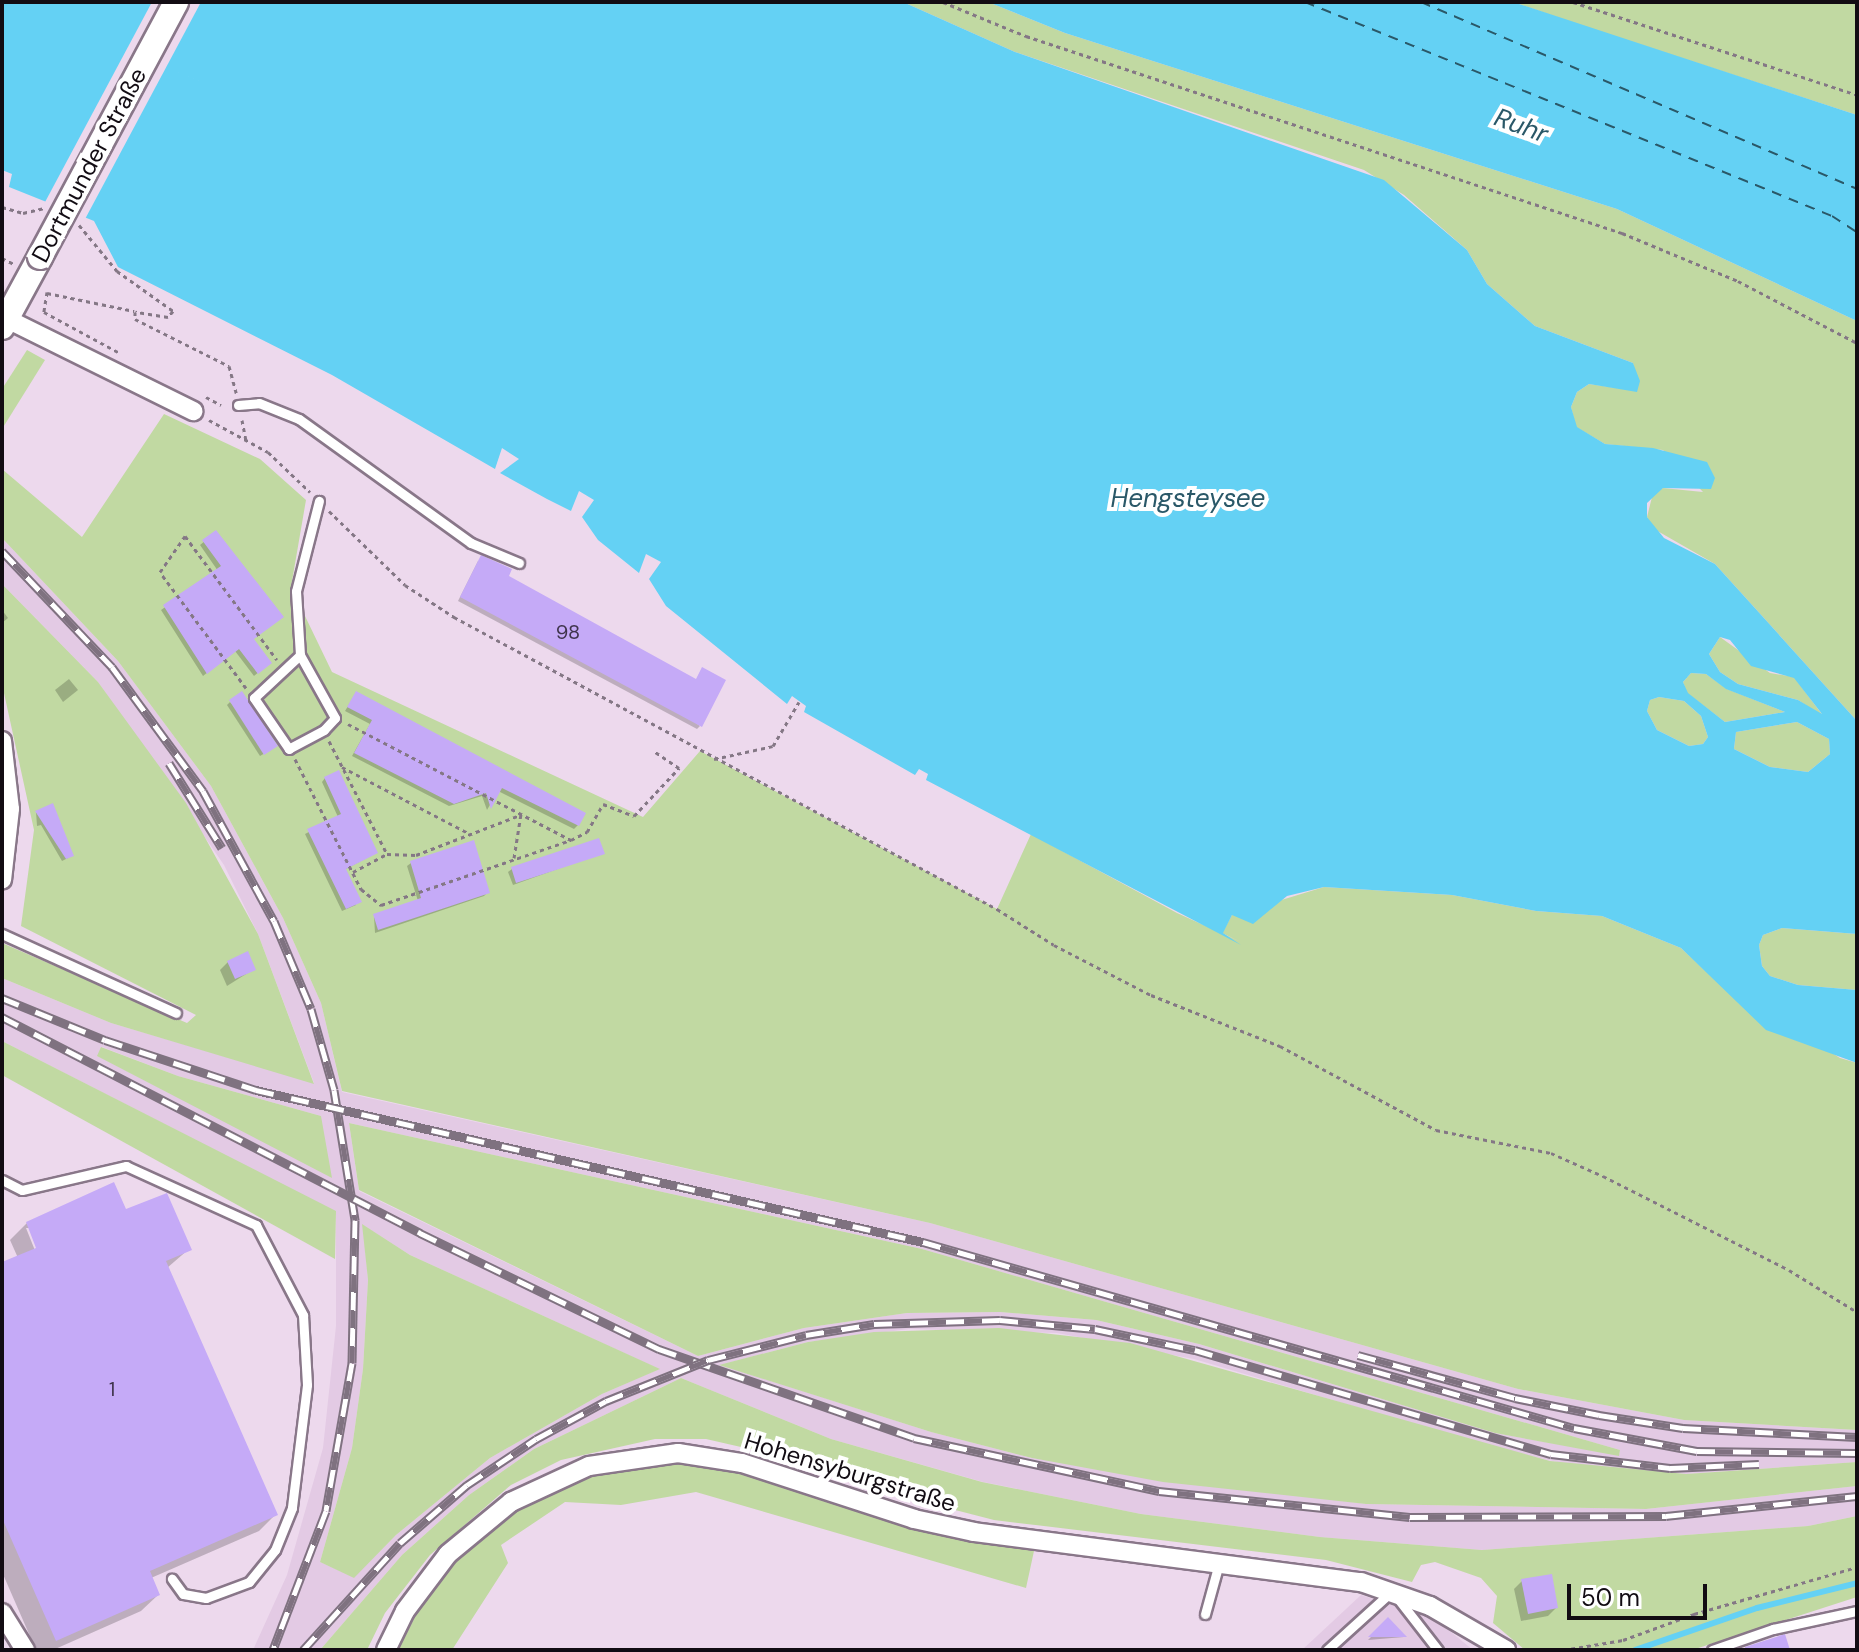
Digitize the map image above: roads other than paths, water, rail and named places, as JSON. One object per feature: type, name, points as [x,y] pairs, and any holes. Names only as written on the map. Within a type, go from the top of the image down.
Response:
[{"type":"main road","name":"Dortmunder Straße","points":[[4,323],[176,2]]},
{"type":"street","points":[[4,323],[193,411]]},
{"type":"street","points":[[2,741],[10,809],[2,880]]},
{"type":"street","name":"Hohensyburgstraße","points":[[386,1650],[432,1573],[489,1517],[567,1473],[643,1455],[678,1453],[742,1463],[914,1519],[974,1532],[1299,1572],[1392,1591],[1467,1624],[1506,1650]]},
{"type":"street","points":[[2,1613],[25,1650]]},
{"type":"lane","points":[[238,405],[259,403],[299,419],[471,543],[519,563]]},
{"type":"lane","points":[[300,655],[254,698],[289,749],[324,730],[335,718],[300,655],[296,591],[319,501]]},
{"type":"lane","points":[[2,934],[176,1013]]},
{"type":"lane","points":[[2,1180],[22,1190],[126,1166],[256,1225],[303,1315],[305,1400],[292,1508],[275,1550],[249,1582],[206,1598],[183,1594],[172,1579]]},
{"type":"lane","points":[[1205,1614],[1219,1563]]},
{"type":"lane","points":[[1327,1650],[1392,1591],[1438,1650]]},
{"type":"lane","points":[[1712,1650],[1855,1611]]},
{"type":"water","name":"Hengsteysee","points":[[2,2],[903,2],[1015,52],[1384,180],[1467,250],[1487,284],[1535,326],[1633,363],[1640,381],[1637,392],[1589,384],[1577,392],[1571,407],[1577,427],[1605,444],[1653,448],[1707,462],[1715,478],[1711,489],[1663,488],[1647,503],[1647,517],[1664,538],[1715,564],[1857,721],[1857,934],[1782,928],[1763,935],[1759,945],[1762,966],[1770,976],[1798,985],[1857,990],[1857,1063],[1766,1030],[1681,948],[1602,916],[1536,911],[1452,895],[1324,887],[1287,896],[1253,924],[1232,915],[1223,933],[1241,945],[926,780],[928,774],[919,769],[915,775],[804,712],[806,706],[792,696],[787,704],[666,606],[649,579],[661,562],[646,554],[639,573],[598,540],[582,517],[594,500],[579,491],[571,511],[500,473],[519,459],[502,448],[495,469],[332,375],[118,267],[94,221],[9,187],[12,174],[2,170]],"holes":[[[1720,637],[1730,640],[1751,666],[1794,678],[1822,714],[1798,700],[1738,684],[1720,672],[1709,654]],[[1691,673],[1706,674],[1726,689],[1785,712],[1725,722],[1688,693],[1683,682]],[[1659,697],[1684,701],[1701,716],[1708,737],[1703,744],[1689,746],[1657,730],[1647,711],[1650,700]],[[1797,722],[1829,739],[1830,754],[1808,772],[1770,767],[1734,749],[1736,732]]]},
{"type":"water","name":"Ruhr","points":[[988,2],[1513,2],[1857,115],[1857,321],[1617,209],[1065,33]]},
{"type":"waterway","points":[[1635,1650],[1757,1608],[1857,1583]]},
{"type":"railway","points":[[2,551],[112,667],[203,791],[274,921],[311,1009],[334,1090],[355,1220],[352,1363],[326,1511],[273,1650]]},
{"type":"railway","points":[[169,763],[222,848]]},
{"type":"railway","points":[[2,998],[105,1040],[256,1090],[923,1242],[1574,1428],[1697,1451],[1857,1453]]},
{"type":"railway","points":[[2,1017],[420,1233],[659,1349],[914,1438],[1159,1491],[1410,1517],[1666,1516],[1857,1496]]},
{"type":"railway","points":[[303,1650],[400,1543],[467,1485],[536,1439],[606,1401],[708,1360],[806,1335],[874,1324],[1000,1320],[1095,1329],[1195,1350],[1551,1454],[1670,1468],[1759,1464]]},
{"type":"railway","points":[[1358,1355],[1515,1398],[1599,1415],[1683,1428],[1857,1437]]}]
